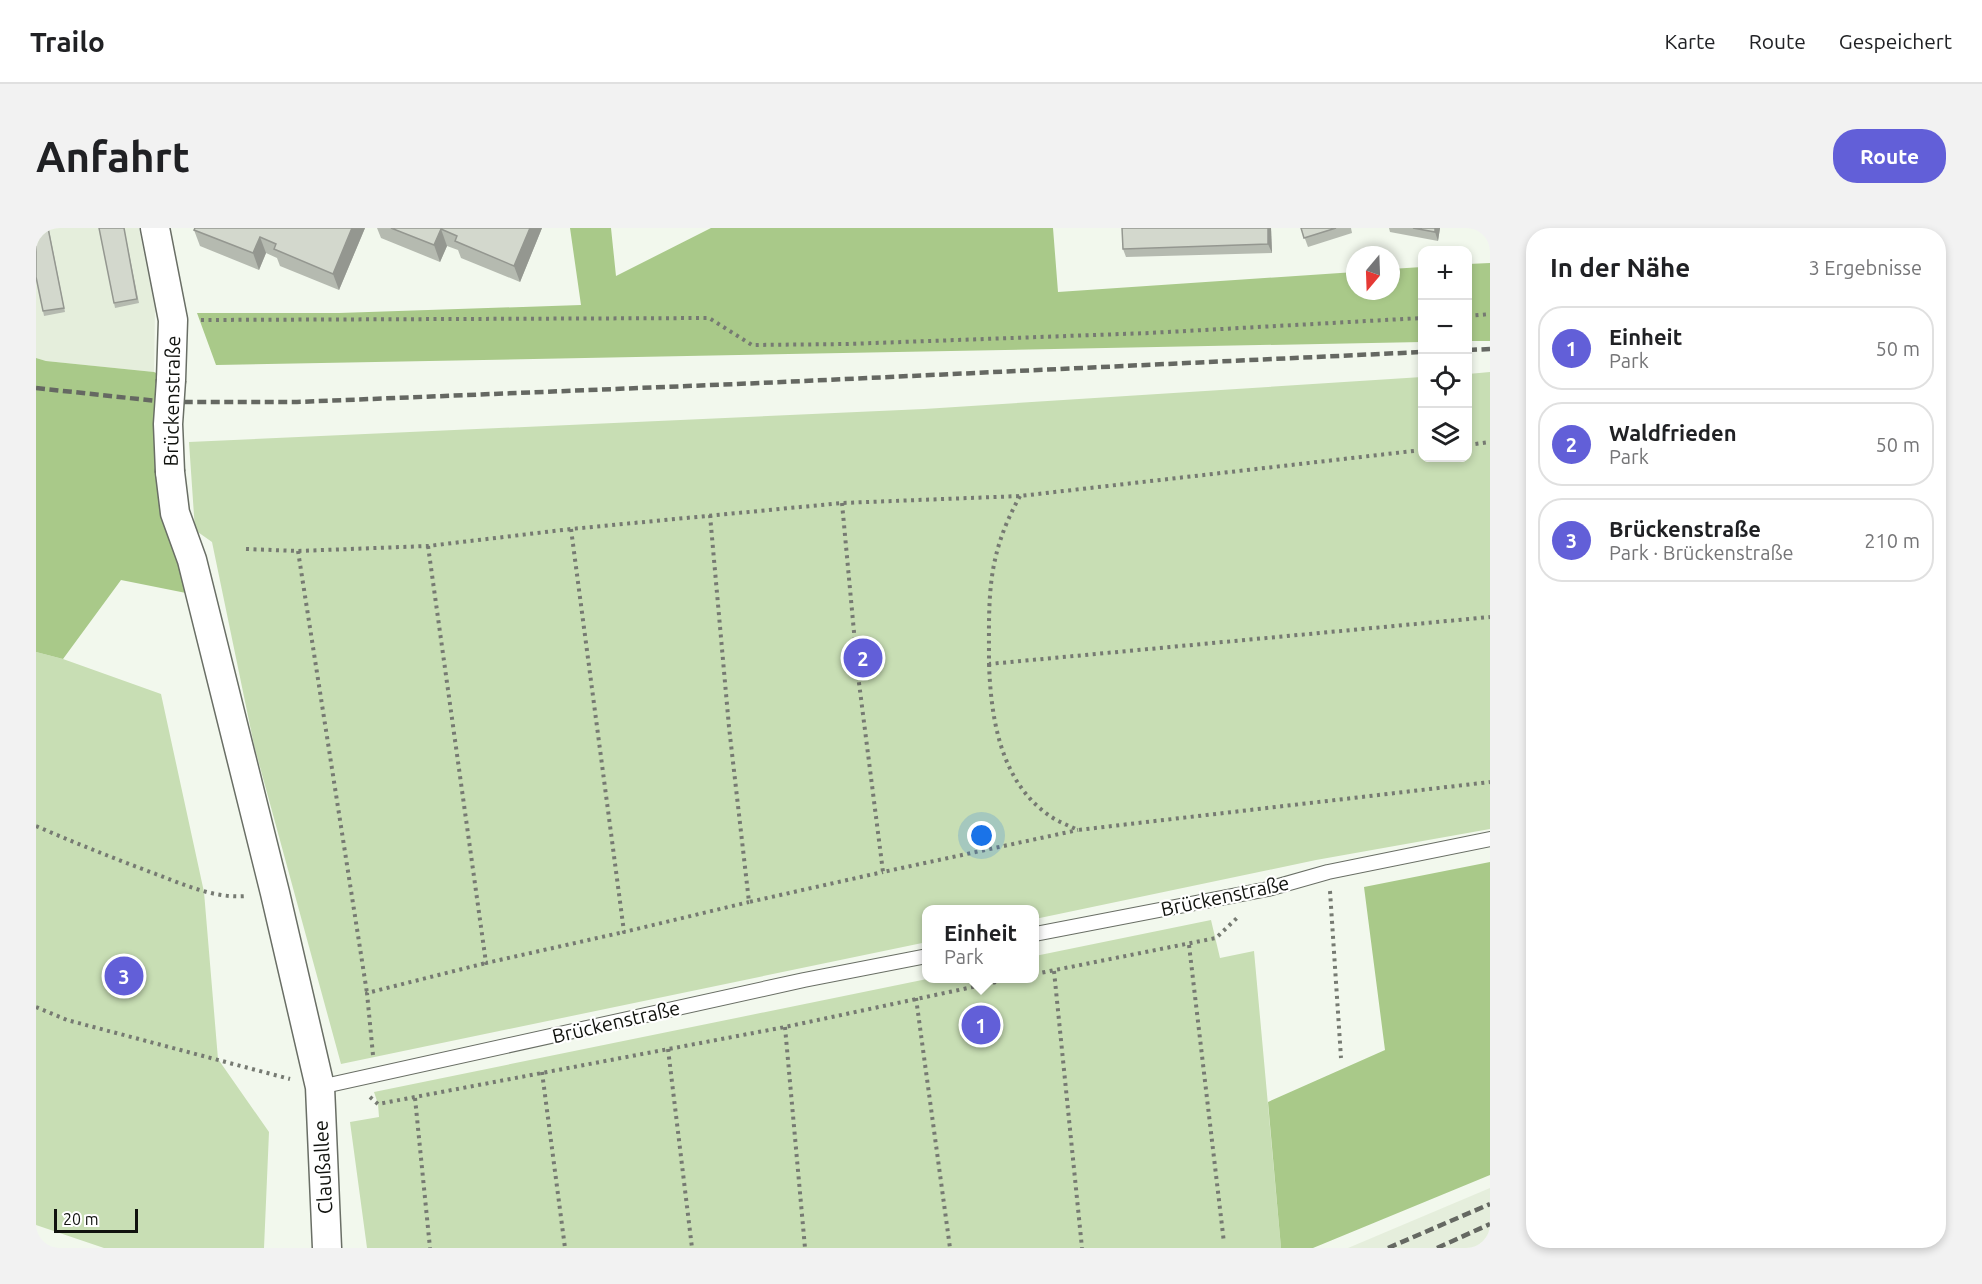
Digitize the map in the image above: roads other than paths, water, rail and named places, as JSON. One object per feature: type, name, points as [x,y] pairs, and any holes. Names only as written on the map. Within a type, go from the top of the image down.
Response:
[{"type":"street","name":"Brückenstraße","points":[[155,228],[173,333],[168,424],[175,513],[192,560],[275,893],[320,1087]]},
{"type":"street","name":"Claußallee","points":[[320,1087],[327,1248]]},
{"type":"lane","name":"Brückenstraße","points":[[1039,933],[1268,889],[1328,873],[1490,839]]},
{"type":"lane","name":"Brückenstraße","points":[[320,1087],[804,980],[922,957]]},
{"type":"railway","points":[[1472,350],[1490,349]]},
{"type":"railway","points":[[36,388],[166,402],[297,402],[1418,352]]},
{"type":"railway","points":[[1388,1248],[1490,1204]]},
{"type":"railway","points":[[1437,1248],[1490,1224]]},
{"type":"place","name":"Waldfrieden","points":[[863,658]]},
{"type":"place","name":"Brückenstraße","points":[[124,976]]},
{"type":"place","name":"Einheit","points":[[981,1025]]}]
